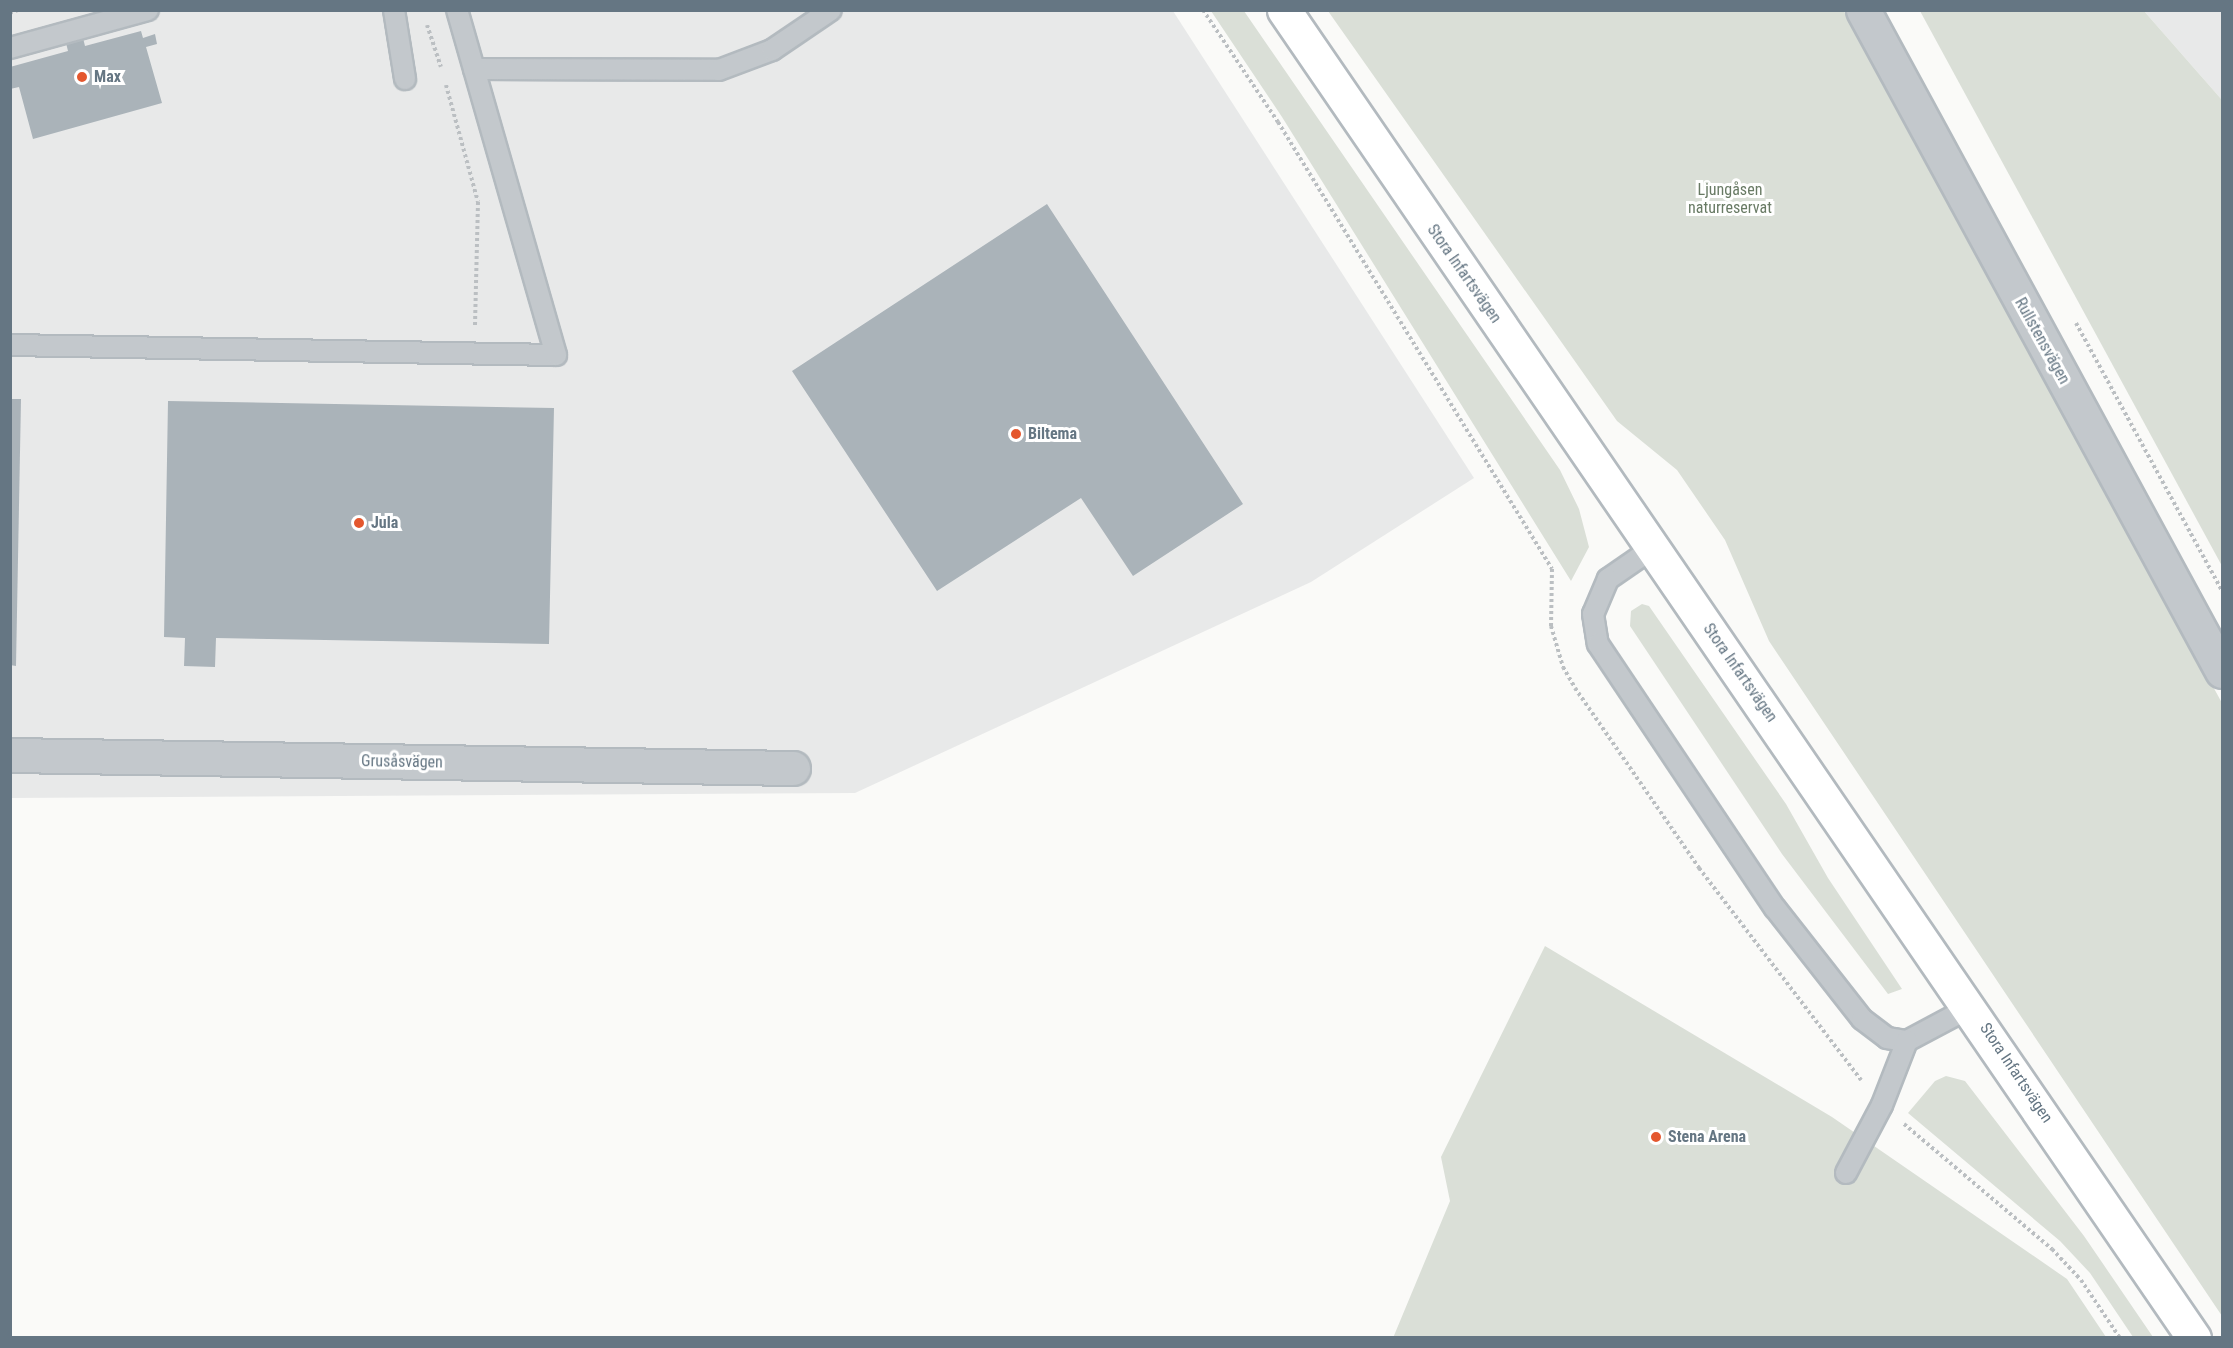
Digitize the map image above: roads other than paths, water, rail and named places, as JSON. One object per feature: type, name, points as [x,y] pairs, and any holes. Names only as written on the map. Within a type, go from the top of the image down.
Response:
[{"type":"main road","name":"Stora Infartsvägen","points":[[1284,10],[1971,1007],[2194,1338]]},
{"type":"street","name":"Rullstensvägen","points":[[1863,10],[2218,653]]},
{"type":"street","name":"Grusåsvägen","points":[[10,754],[793,768]]},
{"type":"lane","points":[[10,48],[148,10]]},
{"type":"lane","points":[[394,10],[405,79]]},
{"type":"lane","points":[[10,345],[556,355],[457,10]]},
{"type":"lane","points":[[474,69],[719,70],[772,50],[831,10]]},
{"type":"lane","points":[[1653,548],[1608,579],[1593,614],[1598,644],[1790,926],[1862,1019],[1887,1038],[1907,1041],[1971,1007]]},
{"type":"lane","points":[[1846,1173],[1882,1105],[1907,1041]]},
{"type":"place","name":"Max","points":[[82,77]]},
{"type":"place","name":"Biltema","points":[[1016,434]]},
{"type":"place","name":"Jula","points":[[359,523]]},
{"type":"place","name":"Stena Arena","points":[[1656,1137]]},
{"type":"park label","name":"Ljungåsen naturreservat","points":[[1730,199]]}]
